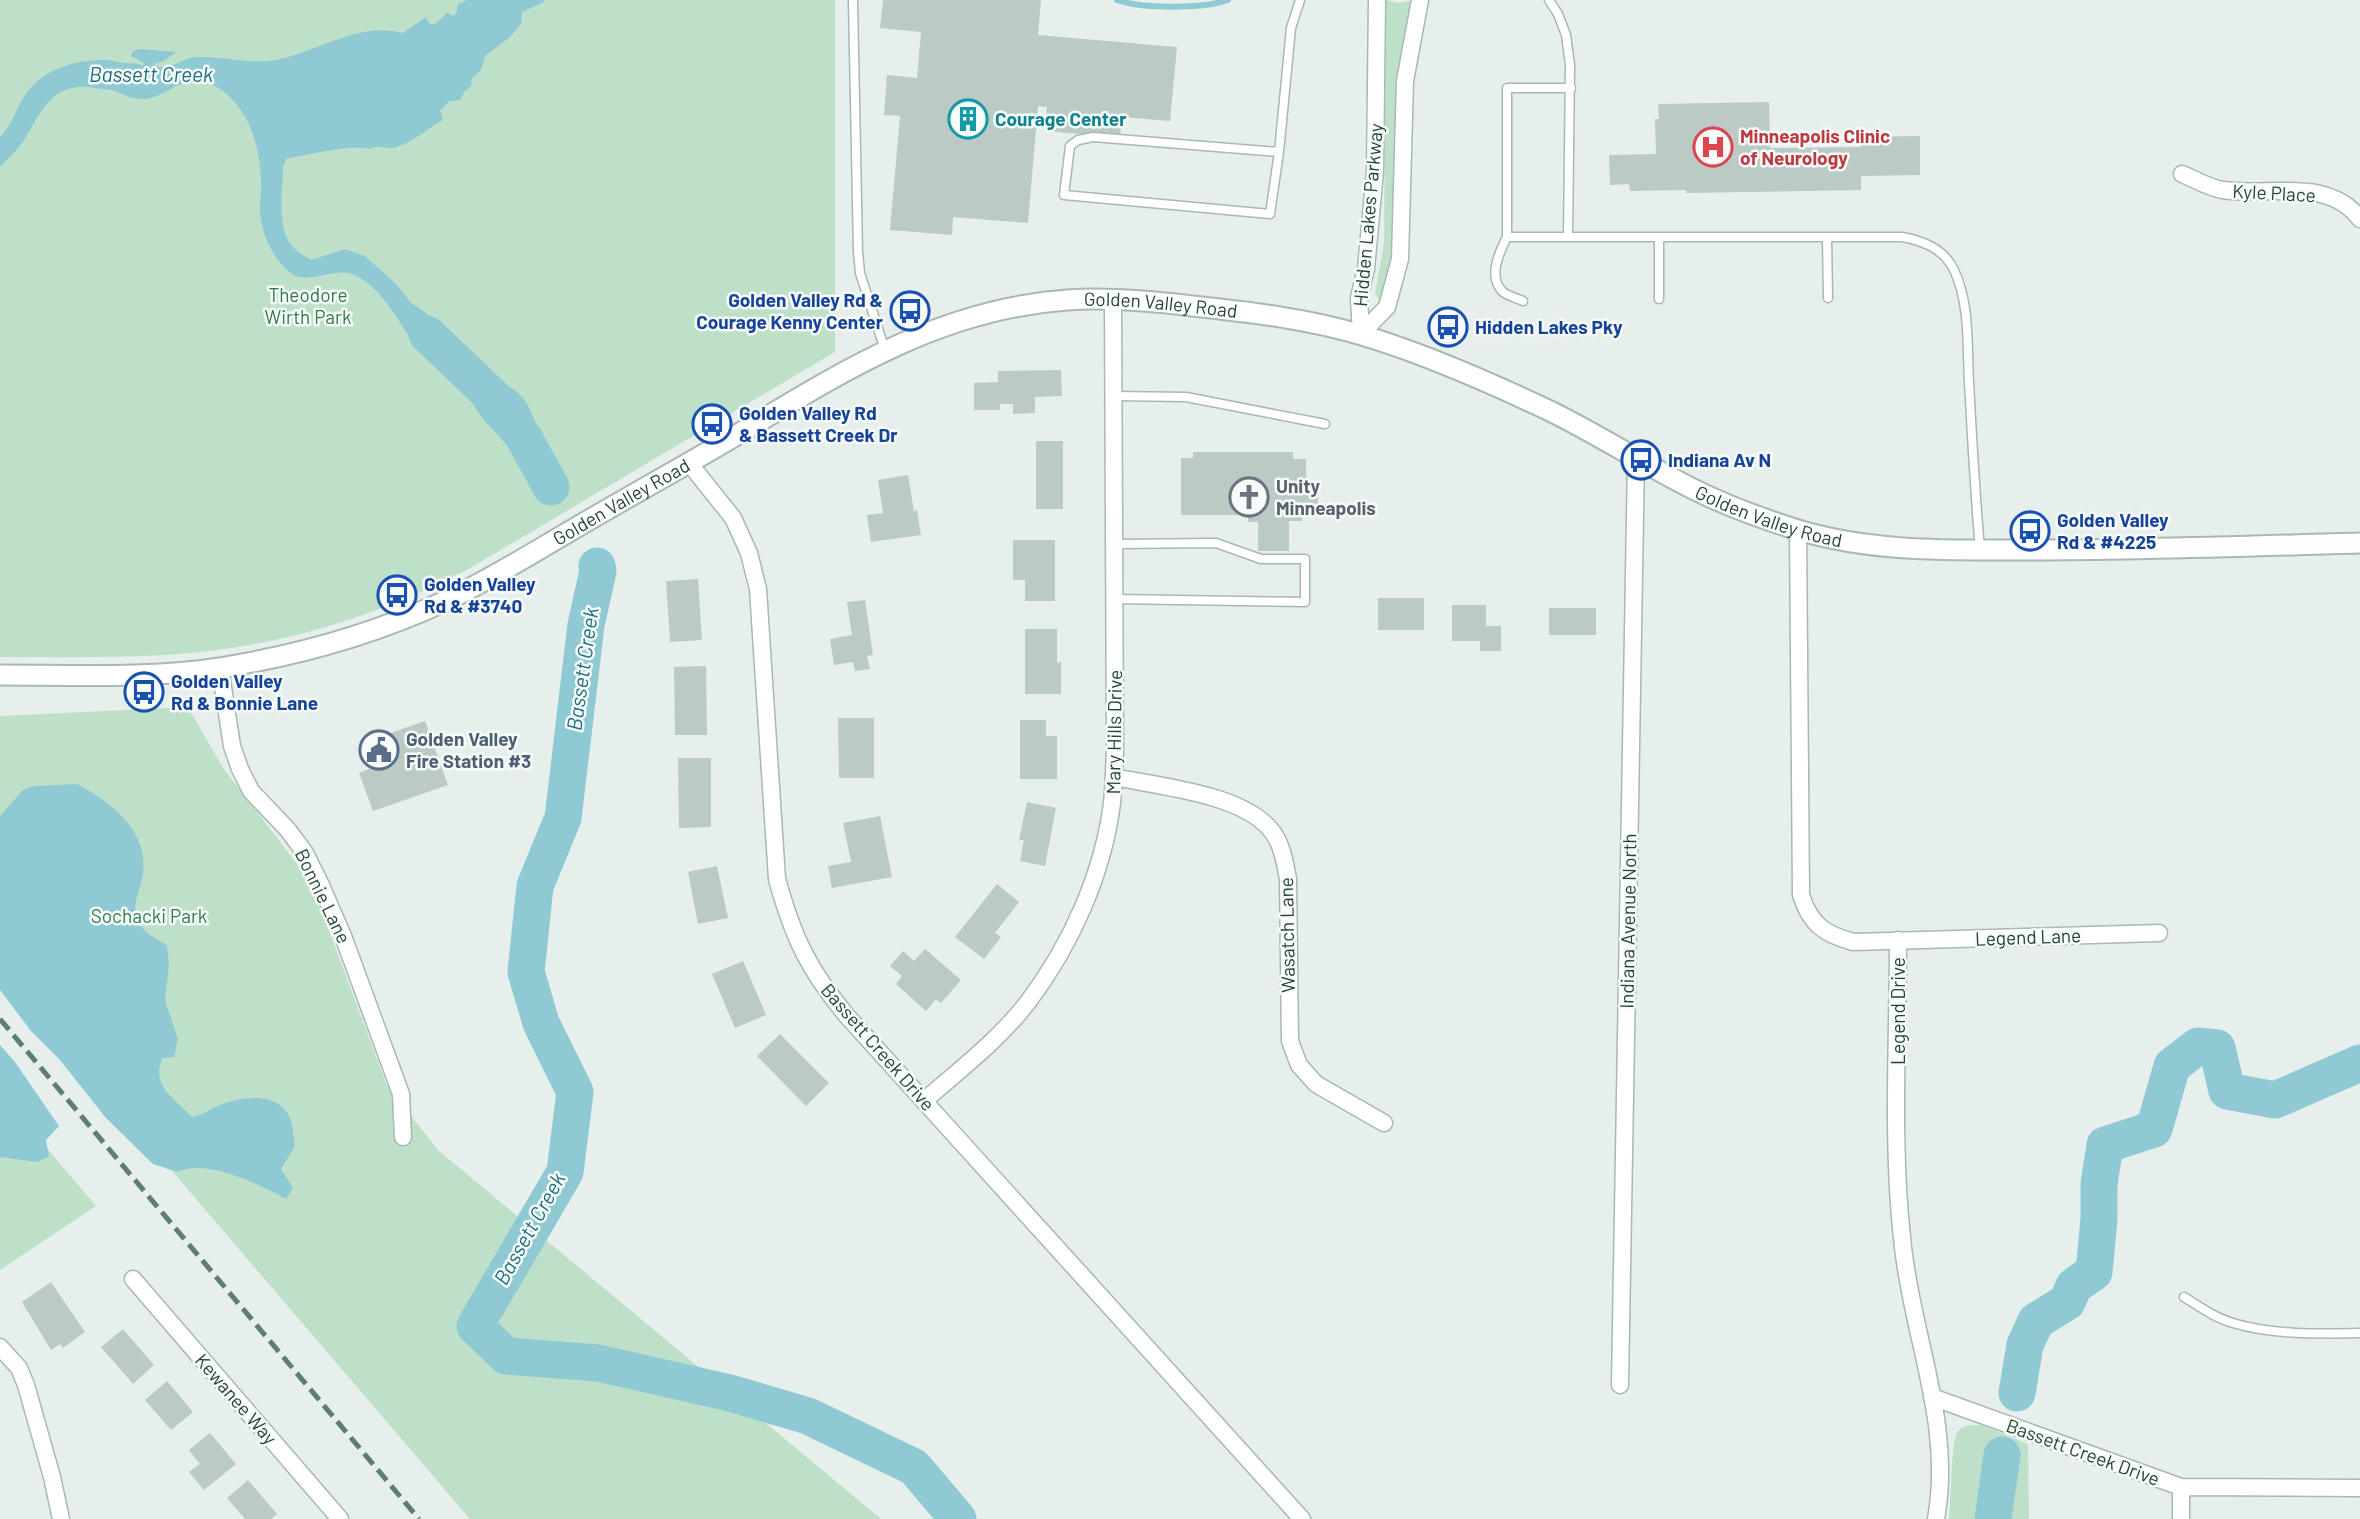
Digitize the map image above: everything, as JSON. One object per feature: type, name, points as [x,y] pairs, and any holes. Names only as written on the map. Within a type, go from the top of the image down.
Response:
[{"type":"street","name":"Hidden Lakes Parkway","points":[[1361,334],[1359,298],[1366,269],[1376,171],[1377,0]]},
{"type":"street","name":"Hidden Lakes Parkway","points":[[1361,334],[1387,307],[1400,260],[1405,81],[1420,0]]},
{"type":"street","name":"Kyle Place","points":[[2182,174],[2221,190],[2303,191],[2328,196],[2350,207],[2360,219]]},
{"type":"street","name":"Golden Valley Road","points":[[0,675],[124,675],[220,668],[283,656],[365,633],[440,603],[512,565],[832,377],[920,334],[970,317],[1044,303],[1114,299],[1220,309],[1300,321],[1361,334],[1485,382],[1554,413],[1725,504],[1832,539],[1896,549],[1980,550],[2360,543]]},
{"type":"street","name":"Mary Hills Drive","points":[[924,1101],[990,1043],[1027,1002],[1082,909],[1101,857],[1112,804],[1114,776],[1114,299]]},
{"type":"street","name":"Indiana Avenue North","points":[[1620,1385],[1636,458]]},
{"type":"street","name":"Bassett Creek Drive","points":[[689,463],[733,517],[749,552],[758,589],[777,879],[788,919],[804,957],[827,991],[924,1101],[1302,1519]]},
{"type":"street","name":"Legend Drive","points":[[1798,530],[1801,895],[1807,914],[1821,929],[1835,937],[1853,942],[1898,940],[1897,1189],[1903,1250],[1932,1397]]},
{"type":"street","name":"Bonnie Lane","points":[[220,668],[232,746],[240,769],[251,791],[288,830],[305,853],[329,904],[401,1094],[403,1137]]},
{"type":"street","name":"Wasatch Lane","points":[[1114,776],[1228,801],[1251,812],[1272,830],[1283,853],[1288,879],[1290,1041],[1299,1065],[1316,1084],[1384,1123]]},
{"type":"street","name":"Legend Lane","points":[[1898,940],[2159,933]]},
{"type":"street","name":"Kewanee Way","points":[[133,1279],[340,1519]]},
{"type":"street","points":[[0,1347],[19,1368],[26,1385],[61,1519]]},
{"type":"street","name":"Bassett Creek Drive","points":[[1932,1397],[2181,1488],[2360,1489]]},
{"type":"street","points":[[1932,1397],[1940,1446],[1940,1497],[1936,1519]]},
{"type":"street","points":[[2181,1488],[2181,1519]]},
{"type":"lane","points":[[853,0],[858,252],[860,273],[885,350]]},
{"type":"lane","points":[[1279,152],[1093,137],[1078,140],[1070,146],[1064,195],[1270,214],[1279,152],[1291,28],[1300,0]]},
{"type":"lane","points":[[1549,0],[1566,35],[1571,88],[1568,237]]},
{"type":"lane","points":[[1523,301],[1503,293],[1497,282],[1497,260],[1507,237],[1507,88],[1571,88]]},
{"type":"lane","points":[[1507,237],[1902,237],[1932,246],[1944,255],[1954,269],[1966,325],[1980,550]]},
{"type":"lane","points":[[1827,237],[1828,298]]},
{"type":"lane","points":[[1659,238],[1659,299]]},
{"type":"lane","points":[[1114,397],[1186,397],[1325,424]]},
{"type":"lane","points":[[1115,599],[1306,602],[1305,559],[1261,559],[1216,543],[1116,544]]},
{"type":"lane","points":[[2184,1297],[2211,1314],[2242,1325],[2273,1331],[2360,1333]]},
{"type":"green space","name":"Theodore Wirth Park","points":[[0,0],[835,0],[835,352],[472,567],[400,601],[362,615],[285,638],[206,652],[125,657],[0,657]]},
{"type":"green space","points":[[1386,0],[1399,3],[1413,0],[1400,60],[1396,245],[1382,298],[1379,299],[1375,294],[1384,243]]},
{"type":"green space","name":"Sochacki Park","points":[[188,707],[223,768],[311,882],[387,1086],[439,1151],[881,1519],[470,1519],[0,970],[0,716]]},
{"type":"green space","points":[[0,1093],[96,1206],[0,1270]]},
{"type":"green space","points":[[1981,1425],[2028,1444],[2029,1519],[1949,1519],[1955,1439],[1960,1429]]},
{"type":"water","points":[[467,0],[544,2],[522,12],[521,24],[510,37],[485,56],[481,70],[472,78],[471,86],[460,100],[450,101],[440,110],[443,120],[397,147],[340,149],[286,159],[283,167],[282,197],[284,229],[294,248],[311,260],[345,249],[365,256],[396,284],[411,303],[437,324],[445,343],[468,364],[458,373],[439,355],[413,342],[381,296],[360,278],[344,273],[302,277],[294,275],[282,265],[265,236],[261,221],[260,166],[255,140],[237,105],[213,85],[199,81],[187,82],[145,99],[89,87],[65,90],[48,102],[21,144],[0,167],[0,137],[24,97],[44,76],[63,66],[106,60],[143,66],[144,63],[131,56],[133,51],[140,49],[176,52],[164,61],[153,64],[158,67],[198,57],[268,61],[369,31],[403,33],[426,17],[430,24],[435,24],[448,12],[452,16],[456,14],[458,4]]},
{"type":"water","points":[[477,369],[512,388],[528,405],[558,482],[544,492],[526,471],[514,444],[489,426],[461,385]]},
{"type":"water","points":[[77,784],[102,799],[125,819],[140,844],[143,874],[136,915],[143,929],[167,945],[169,965],[165,1001],[178,1039],[174,1057],[163,1058],[159,1076],[162,1084],[192,1117],[222,1104],[248,1098],[266,1099],[282,1107],[291,1121],[295,1146],[281,1169],[293,1188],[286,1199],[248,1181],[218,1171],[203,1168],[177,1172],[153,1164],[106,1118],[60,1060],[31,1031],[0,990],[0,816],[23,790],[33,786]]},
{"type":"water","points":[[0,1045],[15,1062],[59,1126],[46,1140],[49,1157],[37,1162],[0,1157]]},
{"type":"building","name":"Courage Center","points":[[883,0],[1041,0],[1038,35],[1177,47],[1170,121],[1122,117],[1120,137],[1045,131],[1047,107],[1038,106],[1028,223],[953,217],[952,235],[890,230],[900,116],[884,115],[887,75],[917,78],[921,32],[880,28]]},
{"type":"building","name":"Minneapolis Clinic of Neurology","points":[[1769,102],[1770,148],[1861,147],[1861,137],[1920,136],[1920,175],[1861,176],[1861,190],[1686,193],[1686,190],[1630,191],[1629,184],[1610,185],[1609,155],[1656,154],[1655,119],[1659,119],[1658,104]]},
{"type":"building","points":[[1061,370],[1062,396],[1035,397],[1035,413],[1013,414],[1013,404],[1000,404],[1000,410],[974,410],[974,383],[998,382],[998,371]]},
{"type":"building","points":[[1036,441],[1063,441],[1063,509],[1036,509]]},
{"type":"building","name":"Unity Minneapolis","points":[[1193,452],[1293,452],[1293,459],[1306,459],[1306,482],[1318,482],[1318,511],[1302,511],[1302,521],[1289,521],[1289,551],[1258,551],[1258,522],[1248,522],[1248,515],[1181,515],[1181,458],[1193,458]]},
{"type":"building","points":[[908,475],[921,535],[871,542],[867,515],[883,513],[878,480]]},
{"type":"building","points":[[1013,540],[1055,540],[1055,601],[1025,601],[1025,580],[1013,580]]},
{"type":"building","points":[[698,579],[702,640],[670,642],[666,581]]},
{"type":"building","points":[[1378,598],[1424,598],[1424,630],[1378,630]]},
{"type":"building","points":[[865,600],[873,655],[867,656],[870,669],[855,671],[853,662],[834,665],[830,639],[852,635],[847,602]]},
{"type":"building","points":[[1452,605],[1486,605],[1486,626],[1501,626],[1501,651],[1480,651],[1480,641],[1452,641]]},
{"type":"building","points":[[1549,608],[1596,608],[1596,635],[1549,635]]},
{"type":"building","points":[[1025,629],[1057,629],[1061,694],[1025,694]]},
{"type":"building","points":[[706,666],[707,735],[675,735],[674,667]]},
{"type":"building","points":[[838,718],[874,718],[874,778],[839,778]]},
{"type":"building","points":[[1020,720],[1046,720],[1046,736],[1057,736],[1057,779],[1020,779]]},
{"type":"building","points":[[425,721],[448,785],[373,811],[359,773],[371,768],[362,743]]},
{"type":"building","points":[[678,758],[711,758],[711,827],[679,828]]},
{"type":"building","points":[[1027,802],[1056,808],[1045,866],[1020,861],[1024,840],[1019,840]]},
{"type":"building","points":[[880,816],[892,877],[832,888],[828,866],[851,862],[843,823]]},
{"type":"building","points":[[717,866],[728,918],[698,924],[688,872]]},
{"type":"building","points":[[997,884],[1019,902],[995,933],[1001,937],[984,959],[955,937]]},
{"type":"building","points":[[925,949],[961,980],[941,1003],[936,999],[926,1011],[896,984],[902,976],[890,966],[903,951],[914,961]]},
{"type":"building","points":[[743,961],[766,1015],[735,1028],[712,974]]},
{"type":"building","points":[[780,1034],[829,1083],[806,1106],[757,1056]]},
{"type":"building","points":[[51,1282],[85,1332],[63,1348],[60,1344],[51,1350],[22,1302]]},
{"type":"building","points":[[123,1329],[154,1365],[133,1384],[101,1347]]},
{"type":"building","points":[[167,1381],[193,1412],[171,1430],[145,1400]]},
{"type":"building","points":[[210,1433],[236,1464],[204,1490],[189,1472],[200,1464],[189,1450]]},
{"type":"building","points":[[248,1480],[277,1514],[271,1519],[245,1519],[227,1498]]},
{"type":"waterway","points":[[1117,0],[1172,7],[1228,0]]},
{"type":"waterway","name":"Bassett Creek","points":[[427,334],[493,397],[524,438],[551,487]]},
{"type":"waterway","name":"Bassett Creek","points":[[597,566],[586,625],[563,818],[535,886],[526,972],[541,1023],[575,1092],[565,1172],[475,1326],[506,1356],[598,1363],[730,1393],[808,1416],[914,1467],[958,1519]]},
{"type":"waterway","name":"Bassett Creek","points":[[2017,1393],[2025,1345],[2036,1321],[2067,1302],[2074,1286],[2094,1272],[2099,1184],[2105,1145],[2154,1129],[2172,1066],[2198,1046],[2217,1048],[2227,1091],[2275,1100],[2360,1063]]},
{"type":"waterway","name":"Bassett Creek","points":[[1993,1519],[2002,1455]]},
{"type":"railway","points":[[0,1019],[419,1519]]},
{"type":"place","name":"Courage Center","points":[[968,119]]},
{"type":"place","name":"Minneapolis Clinic of Neurology","points":[[1713,147]]},
{"type":"place","name":"Golden Valley Rd & Courage Kenny Center","points":[[910,311]]},
{"type":"place","name":"Hidden Lakes Pky","points":[[1448,327]]},
{"type":"place","name":"Golden Valley Rd & Bassett Creek Dr","points":[[712,424]]},
{"type":"place","name":"Indiana Av N","points":[[1641,460]]},
{"type":"place","name":"Unity Minneapolis","points":[[1249,497]]},
{"type":"place","name":"Golden Valley Rd & #4225","points":[[2030,531]]},
{"type":"place","name":"Golden Valley Rd & #3740","points":[[397,595]]},
{"type":"place","name":"Golden Valley Rd & Bonnie Lane","points":[[144,692]]},
{"type":"place","name":"Golden Valley Fire Station #3","points":[[379,750]]}]
